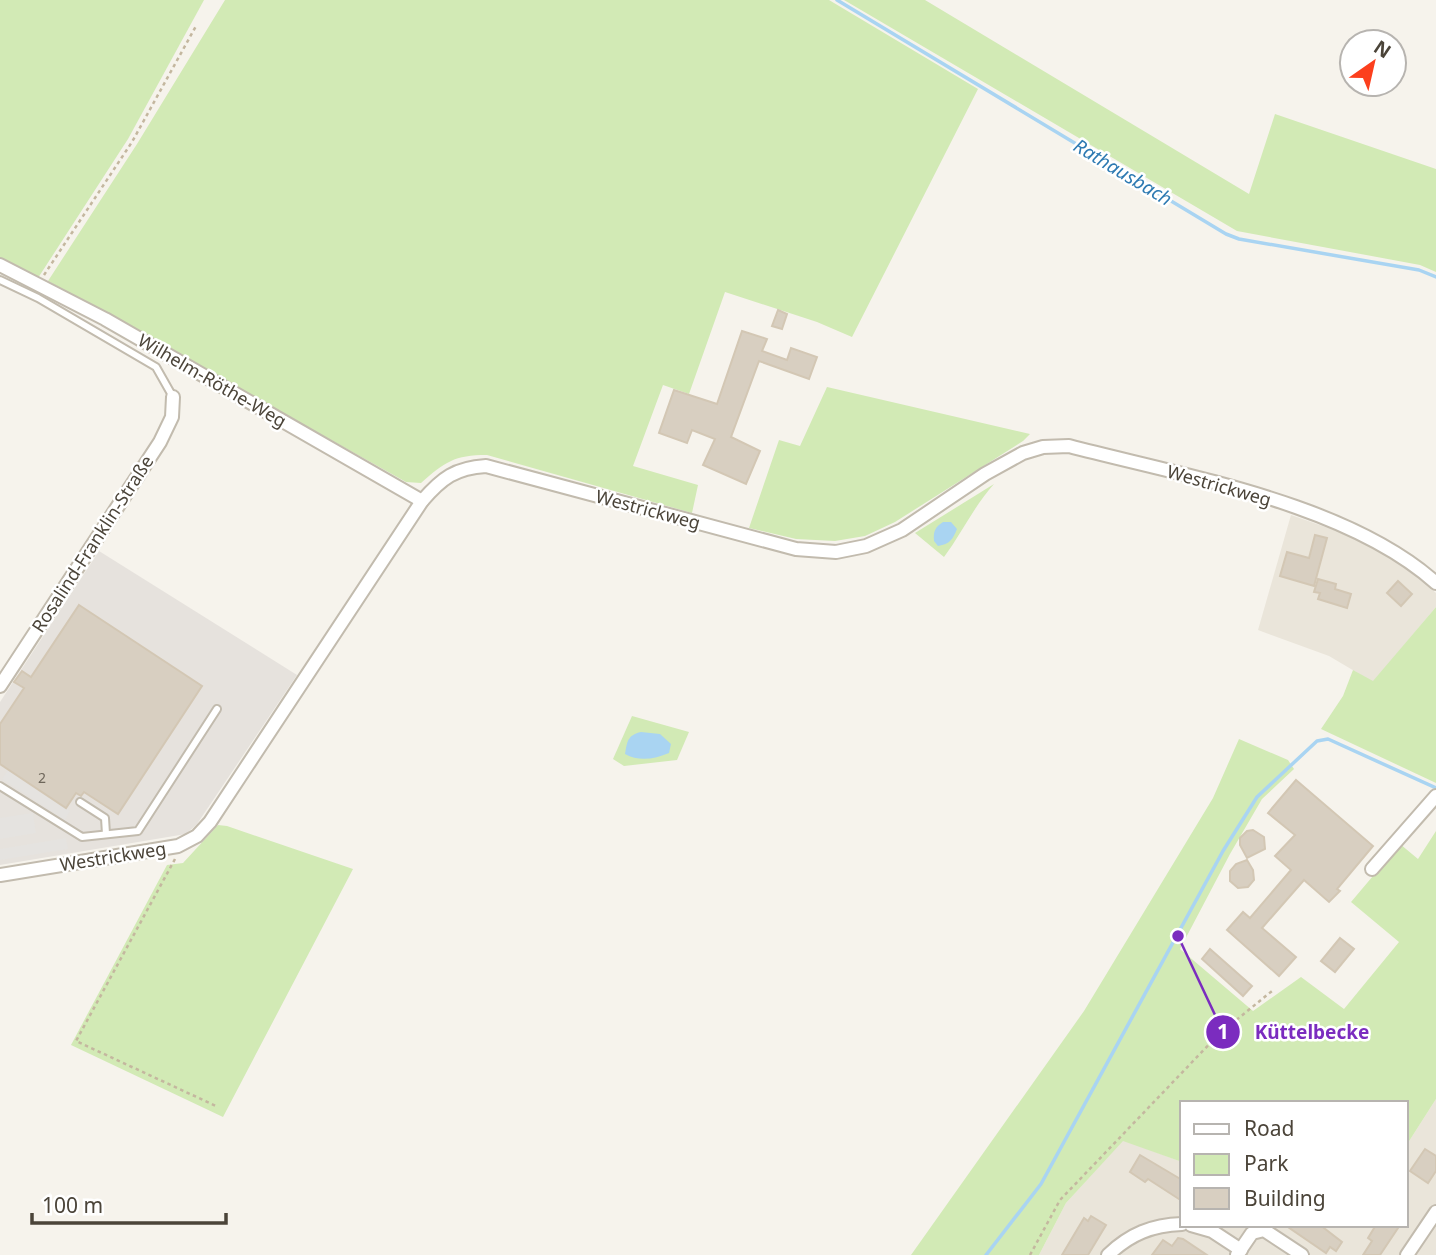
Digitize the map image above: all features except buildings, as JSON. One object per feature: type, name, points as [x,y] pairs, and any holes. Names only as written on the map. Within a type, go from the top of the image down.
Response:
[{"type":"street","name":"Wilhelm-Röthe-Weg","points":[[0,265],[106,319],[422,501]]},
{"type":"street","name":"Rosalind-Franklin-Straße","points":[[2,679],[160,442],[172,417],[173,397]]},
{"type":"street","name":"Westrickweg","points":[[0,875],[178,846],[197,836],[210,822],[422,501],[448,475],[467,467],[486,466],[796,549],[836,552],[866,546],[902,530],[985,474],[1023,453],[1044,447],[1069,446],[1254,494],[1361,533],[1388,547],[1436,583]]},
{"type":"street","points":[[1372,869],[1436,796]]},
{"type":"street","points":[[1407,1255],[1436,1212]]},
{"type":"street","points":[[1108,1255],[1141,1231],[1156,1226],[1180,1224]]},
{"type":"street","points":[[1198,1227],[1212,1231],[1239,1252],[1252,1233],[1264,1230],[1302,1255]]},
{"type":"lane","points":[[0,280],[38,298],[156,368],[173,397]]},
{"type":"lane","points":[[0,786],[82,837],[138,831],[216,709]]},
{"type":"lane","points":[[80,802],[105,818],[106,834]]},
{"type":"path","points":[[38,284],[132,142],[196,26]]},
{"type":"path","points":[[178,846],[178,853],[76,1041],[216,1106]]},
{"type":"path","points":[[1030,1255],[1060,1200],[1219,1034],[1272,990]]},
{"type":"shaded area","points":[[1291,515],[1357,538],[1384,552],[1436,593],[1436,607],[1373,682],[1329,656],[1258,630]]},
{"type":"shaded area","points":[[99,551],[297,675],[197,824],[186,834],[0,865],[0,702]]},
{"type":"shaded area","points":[[8,770],[70,811],[65,820],[2,779]]},
{"type":"shaded area","points":[[33,813],[36,833],[0,839],[0,818]]},
{"type":"shaded area","points":[[66,838],[68,849],[0,860],[0,849]]},
{"type":"shaded area","points":[[1436,1099],[1436,1255],[1039,1255],[1066,1203],[1123,1140],[1180,1161],[1180,1227],[1408,1227],[1408,1143]]},
{"type":"green space","points":[[0,0],[204,0],[128,139],[38,278],[0,259]]},
{"type":"green space","points":[[225,0],[829,0],[978,89],[852,337],[817,322],[725,292],[689,394],[663,385],[633,466],[698,485],[692,513],[487,455],[458,458],[421,483],[406,482],[48,281],[137,144]]},
{"type":"green space","points":[[844,0],[925,0],[1249,194],[1275,114],[1436,169],[1436,272],[1420,265],[1237,231]]},
{"type":"green space","points":[[827,387],[1030,434],[895,522],[865,536],[835,541],[796,539],[749,528],[779,440],[800,446]]},
{"type":"green space","points":[[994,484],[944,557],[915,533]]},
{"type":"green space","points":[[1436,607],[1436,783],[1321,729],[1343,696],[1353,670],[1373,681]]},
{"type":"green space","points":[[632,716],[689,732],[677,760],[624,766],[613,759]]},
{"type":"green space","points":[[1239,739],[1288,760],[1294,769],[1262,799],[1180,949],[1253,1011],[1301,977],[1344,1009],[1399,942],[1351,902],[1400,844],[1418,859],[1436,831],[1436,1099],[1408,1143],[1408,1101],[1180,1101],[1180,1161],[1123,1141],[1066,1203],[1039,1255],[911,1255],[1084,1011],[1213,798]]},
{"type":"green space","points":[[218,825],[353,869],[223,1117],[71,1045],[167,865],[183,863]]},
{"type":"water","points":[[943,522],[951,522],[957,529],[950,540],[938,546],[934,541],[934,532]]},
{"type":"water","points":[[641,732],[660,734],[671,744],[669,753],[647,759],[625,754],[629,739]]},
{"type":"waterway","name":"Rathausbach","points":[[837,0],[1226,234],[1239,239],[1419,270],[1436,277]]},
{"type":"waterway","points":[[986,1255],[1041,1184],[1223,851],[1257,797],[1317,741],[1328,739],[1436,788]]},
{"type":"place","name":"Küttelbecke","points":[[1178,936]]}]
